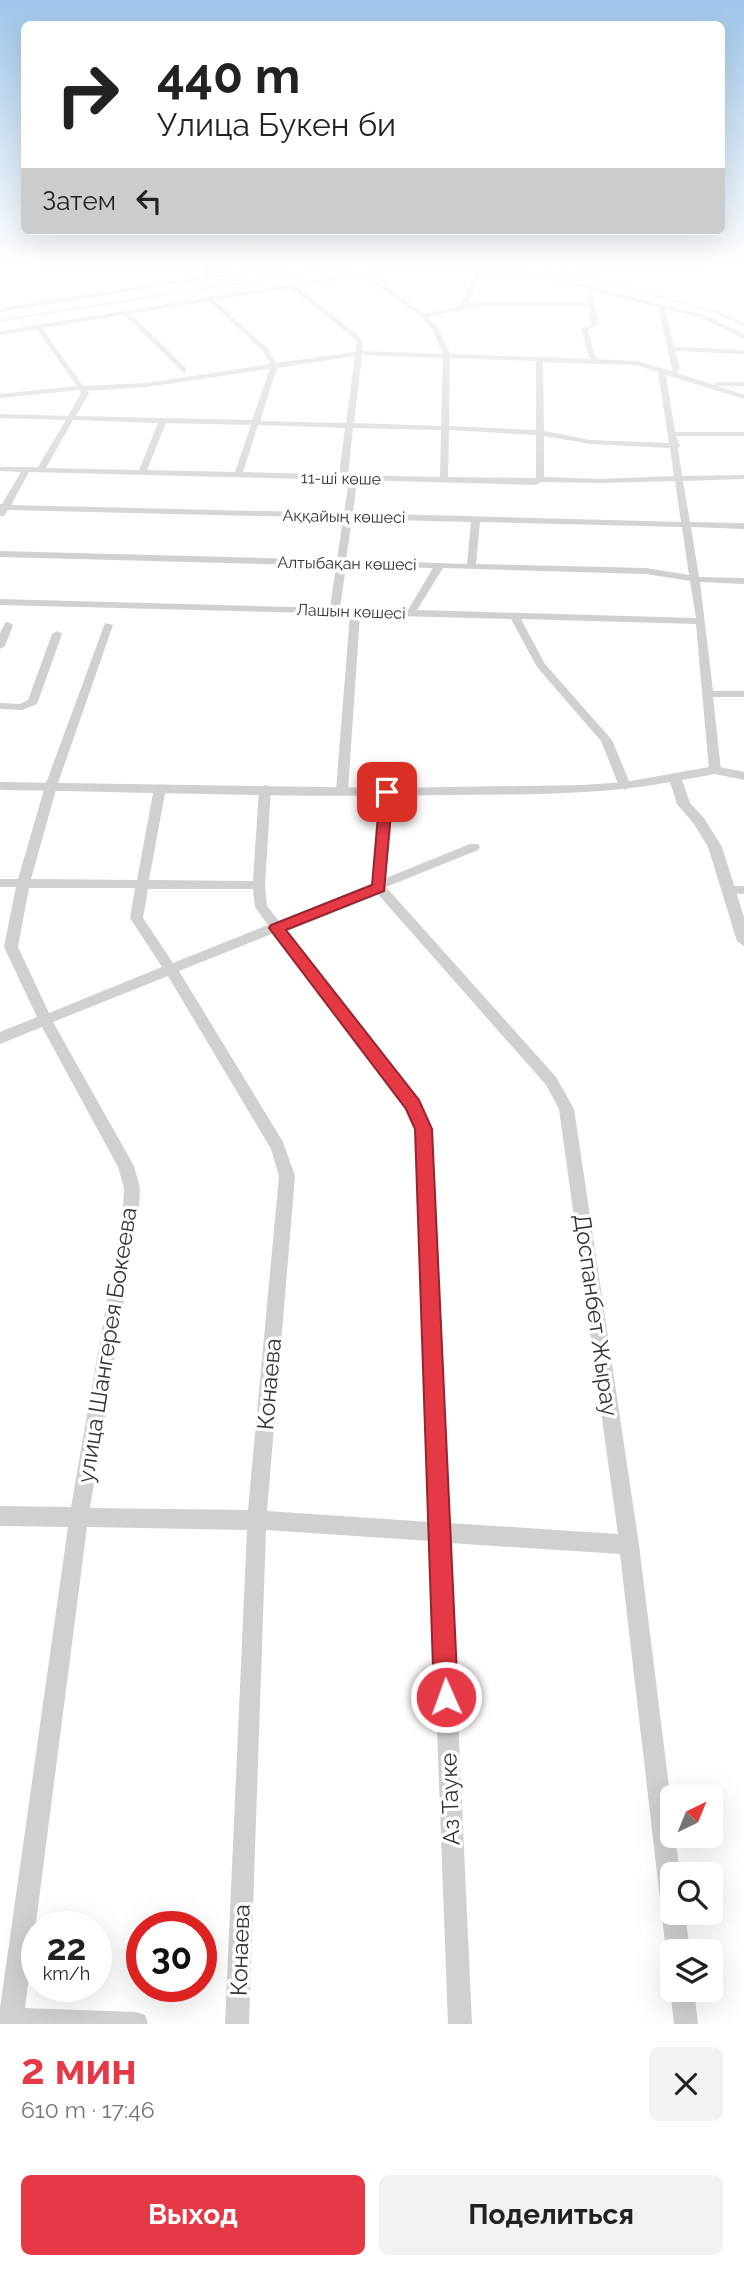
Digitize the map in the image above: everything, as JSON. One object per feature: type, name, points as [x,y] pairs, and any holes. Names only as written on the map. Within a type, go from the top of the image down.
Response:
[{"type":"street","points":[[41,470],[85,393],[60,357]]},
{"type":"street","points":[[170,357],[184,371]]},
{"type":"street","points":[[239,476],[272,362],[270,357]]},
{"type":"street","points":[[83,389],[184,371],[316,357]]},
{"type":"street","points":[[335,610],[347,516],[351,426],[359,357]]},
{"type":"street","points":[[444,480],[447,357]]},
{"type":"street","points":[[526,357],[637,363],[744,397]]},
{"type":"street","points":[[674,357],[674,373]]},
{"type":"street","points":[[539,358],[540,479]]},
{"type":"street","points":[[0,396],[147,385],[272,362]]},
{"type":"street","points":[[662,372],[676,446],[701,621],[710,694],[715,770]]},
{"type":"street","points":[[705,384],[744,384]]},
{"type":"street","points":[[0,416],[446,428],[541,433],[591,442],[676,446]]},
{"type":"street","points":[[142,472],[162,422]]},
{"type":"street","points":[[674,434],[744,434]]},
{"type":"street","name":"11-ші көше","points":[[0,469],[535,482],[540,479],[601,481],[744,477]]},
{"type":"street","points":[[1,510],[26,470]]},
{"type":"street","name":"Аққайың көшесі","points":[[1,510],[744,526]]},
{"type":"street","points":[[471,566],[476,519]]},
{"type":"street","name":"Алтыбақан көшесі","points":[[0,554],[646,571],[694,579],[744,581]]},
{"type":"street","points":[[411,613],[440,565]]},
{"type":"street","name":"Лашын көшесі","points":[[0,602],[701,621]]},
{"type":"street","points":[[342,790],[355,611]]},
{"type":"street","points":[[514,615],[541,665],[606,740],[625,786]]},
{"type":"street","points":[[1,640],[8,625]]},
{"type":"street","name":"улица Шангерея Бокеева","points":[[5,2020],[79,1517],[131,1209],[132,1188],[126,1166],[45,1020],[11,952],[23,884],[51,786],[108,625]]},
{"type":"street","points":[[0,706],[22,706],[33,702],[57,634]]},
{"type":"street","points":[[710,694],[744,694]]},
{"type":"street","points":[[0,786],[387,792],[583,789],[625,786],[715,770],[744,776]]},
{"type":"street","points":[[675,777],[684,804],[699,821],[715,847],[744,941]]},
{"type":"street","name":"Конаева","points":[[160,788],[136,918],[171,970],[278,1147],[287,1176],[257,1520],[237,2024]]},
{"type":"street","name":"Аз Тауке","points":[[265,789],[259,885],[261,907],[421,1119],[460,2024]]},
{"type":"street","points":[[379,887],[387,792]]},
{"type":"street","points":[[0,1038],[474,847]]},
{"type":"street","points":[[0,883],[259,885]]},
{"type":"street","name":"Доспанбет Жырау","points":[[379,887],[551,1081],[566,1109],[629,1545],[667,1862]]},
{"type":"street","points":[[728,890],[744,890]]},
{"type":"street","points":[[0,1516],[257,1520],[629,1545]]},
{"type":"street","points":[[683,2002],[686,2024]]},
{"type":"street","points":[[5,2020],[136,2024]]},
{"type":"route","points":[[387,792],[379,887],[276,928],[413,1105],[424,1129],[446,1697]]}]
